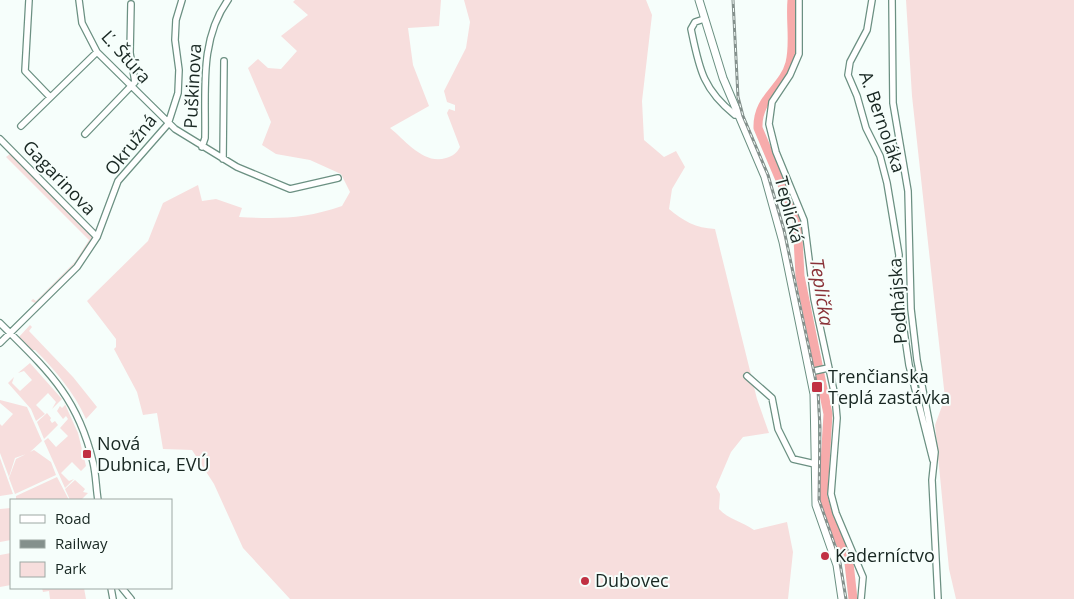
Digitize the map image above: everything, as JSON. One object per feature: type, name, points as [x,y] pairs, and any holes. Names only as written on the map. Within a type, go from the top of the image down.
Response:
[{"type":"main road","name":"Teplická","points":[[699,0],[718,63],[772,198],[813,372],[816,415],[816,505],[837,565],[842,599]]},
{"type":"street","points":[[29,0],[25,71],[50,97]]},
{"type":"street","name":"Ľ. Štúra","points":[[79,0],[82,23],[97,52],[168,124],[223,159],[269,182],[290,189],[338,178]]},
{"type":"street","name":"Okružná","points":[[0,343],[77,267],[97,237],[118,182],[168,124],[178,94],[179,70],[175,40],[176,20],[182,0]]},
{"type":"street","name":"Puškinova","points":[[202,147],[205,138],[207,45],[220,10],[228,0]]},
{"type":"street","points":[[799,0],[799,54],[790,75],[772,102],[769,118],[776,152],[804,220],[814,299],[827,369],[832,378],[837,418],[831,494],[836,513],[863,577],[860,599]]},
{"type":"street","name":"A. Bernoláka","points":[[872,0],[867,30],[850,62],[848,74],[858,96],[866,128],[880,156],[887,183],[899,255],[897,283],[909,365],[934,463]]},
{"type":"street","name":"Podhájska","points":[[892,0],[893,103],[908,191],[911,309],[925,404],[934,437],[932,480],[938,599]]},
{"type":"street","points":[[85,134],[135,82],[130,53],[131,4]]},
{"type":"street","points":[[704,19],[695,22],[691,29],[700,70],[714,96],[734,115],[738,115]]},
{"type":"street","points":[[21,126],[97,52]]},
{"type":"street","points":[[223,159],[224,62]]},
{"type":"street","name":"Gagarinova","points":[[0,139],[97,237]]},
{"type":"street","points":[[0,323],[57,382],[77,413],[93,464],[98,499]]},
{"type":"street","points":[[813,372],[827,369]]},
{"type":"street","points":[[746,376],[772,398],[778,429],[793,459],[815,464]]},
{"type":"street","points":[[121,599],[130,597]]},
{"type":"green space","points":[[295,0],[441,0],[439,26],[408,28],[413,65],[429,106],[390,128],[423,155],[438,159],[453,155],[460,147],[447,113],[449,109],[455,111],[455,105],[447,102],[444,91],[466,48],[470,22],[464,0],[646,0],[652,15],[642,101],[644,140],[664,157],[676,151],[685,167],[672,189],[669,209],[690,223],[715,229],[757,399],[769,433],[743,437],[731,452],[716,487],[720,494],[719,509],[754,530],[787,522],[793,552],[788,599],[290,599],[243,548],[214,484],[192,450],[163,449],[157,413],[143,415],[137,392],[114,349],[116,347],[116,339],[87,301],[148,241],[163,203],[198,185],[202,201],[216,199],[242,208],[239,217],[303,216],[342,206],[350,192],[341,174],[310,160],[276,154],[262,145],[271,122],[248,68],[258,59],[268,68],[281,69],[297,51],[281,36],[308,15],[293,2]]},
{"type":"green space","points":[[906,0],[1074,0],[1074,599],[956,599],[949,569],[935,425],[945,398],[912,96]]},
{"type":"green space","points":[[10,154],[93,238],[76,264],[35,303],[31,301],[33,299],[36,301],[75,262],[89,240],[6,157]]},
{"type":"green space","points":[[30,325],[32,327],[29,331],[73,377],[97,407],[86,419],[70,390],[57,374],[35,350],[30,350],[18,338]]},
{"type":"green space","points":[[30,363],[62,399],[52,409],[56,402],[48,393],[36,405],[45,414],[36,421],[31,409],[8,383],[14,377],[12,383],[20,391],[32,380],[24,371],[18,373]]},
{"type":"green space","points":[[0,400],[27,407],[42,441],[29,453],[15,458],[9,477],[0,453],[0,424],[2,426],[13,414],[0,403]]},
{"type":"green space","points":[[64,402],[78,433],[86,466],[81,471],[72,462],[61,473],[69,481],[74,479],[65,488],[44,441],[48,438],[56,447],[68,436],[60,428],[68,419],[66,416],[63,419],[57,411],[60,406],[62,408],[65,405]]},
{"type":"green space","points":[[47,413],[52,423],[55,421],[58,425],[44,439],[37,422]]},
{"type":"green space","points":[[34,450],[51,462],[56,475],[15,494],[9,478],[16,459]]},
{"type":"green space","points":[[0,458],[13,494],[0,496]]},
{"type":"green space","points":[[57,477],[68,499],[16,499],[16,496]]},
{"type":"green space","points":[[75,480],[85,489],[83,492],[88,493],[82,499],[70,499],[65,489]]},
{"type":"green space","points":[[10,508],[10,540],[0,542],[0,509]]},
{"type":"green space","points":[[10,553],[10,585],[0,587],[0,555]]},
{"type":"green space","points":[[42,589],[84,589],[86,599],[50,599],[49,591],[43,592]]},
{"type":"waterway","name":"Teplička","points":[[792,0],[792,48],[790,63],[787,72],[762,108],[758,128],[797,220],[800,276],[828,414],[823,497],[829,517],[849,563],[853,599]]},
{"type":"railway","points":[[733,0],[738,97],[743,116],[768,175],[784,230],[818,391],[820,427],[819,500],[839,557],[846,599]]},
{"type":"place","name":"Trenčianska Teplá zastávka","points":[[817,387]]},
{"type":"place","name":"Nová Dubnica, EVÚ","points":[[87,454]]},
{"type":"place","name":"Kaderníctvo","points":[[825,556]]},
{"type":"place","name":"Dubovec","points":[[585,581]]}]
